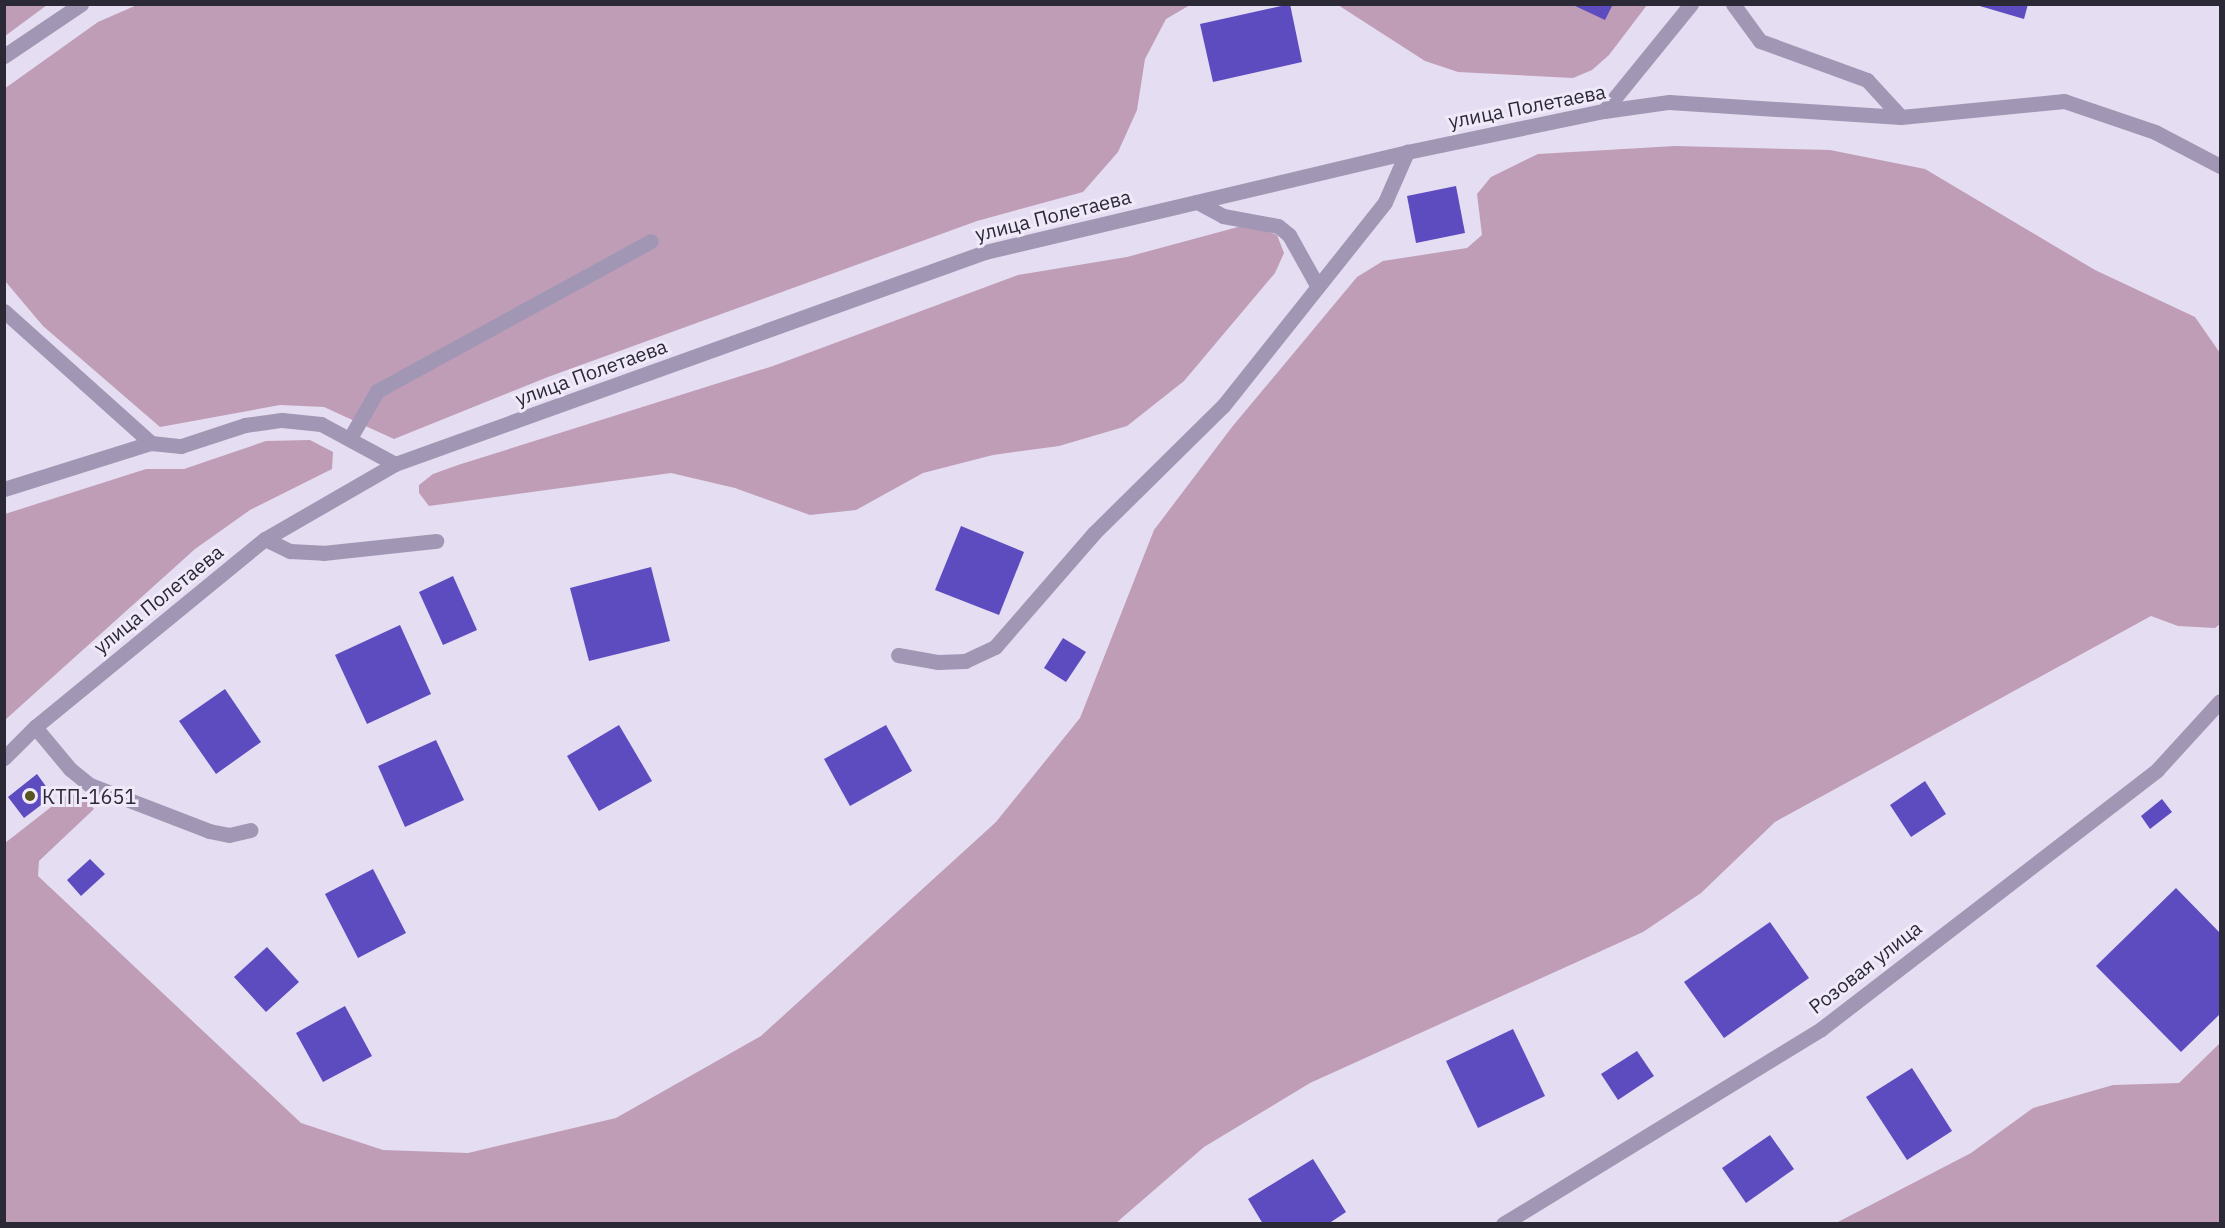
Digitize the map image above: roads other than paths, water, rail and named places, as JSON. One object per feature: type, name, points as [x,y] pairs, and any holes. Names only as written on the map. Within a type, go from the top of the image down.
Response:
[{"type":"street","points":[[4,56],[81,4]]},
{"type":"street","points":[[1604,111],[1691,4]]},
{"type":"street","points":[[1733,4],[1760,41],[1867,80],[1901,117]]},
{"type":"street","name":"улица Полетаева","points":[[4,758],[35,727],[265,539],[395,464],[985,252],[1407,152],[1604,111],[1669,102],[1901,117],[2064,101],[2155,132],[2220,166]]},
{"type":"street","points":[[898,655],[938,662],[965,662],[995,647],[1094,533],[1223,406],[1385,202],[1407,152]]},
{"type":"street","points":[[1197,202],[1223,216],[1278,226],[1289,235],[1317,285]]},
{"type":"street","points":[[350,438],[377,391],[651,241]]},
{"type":"street","points":[[4,311],[151,443]]},
{"type":"street","points":[[4,489],[151,443],[181,446],[245,425],[282,420],[321,424],[395,464]]},
{"type":"street","points":[[265,539],[290,552],[323,553],[436,541]]},
{"type":"street","name":"Розовая улица","points":[[1503,1224],[1821,1029],[2157,770],[2220,701]]},
{"type":"street","points":[[35,727],[70,769],[90,785],[209,831],[229,835],[250,830]]},
{"type":"place","name":"КТП-1651","points":[[30,796]]}]
